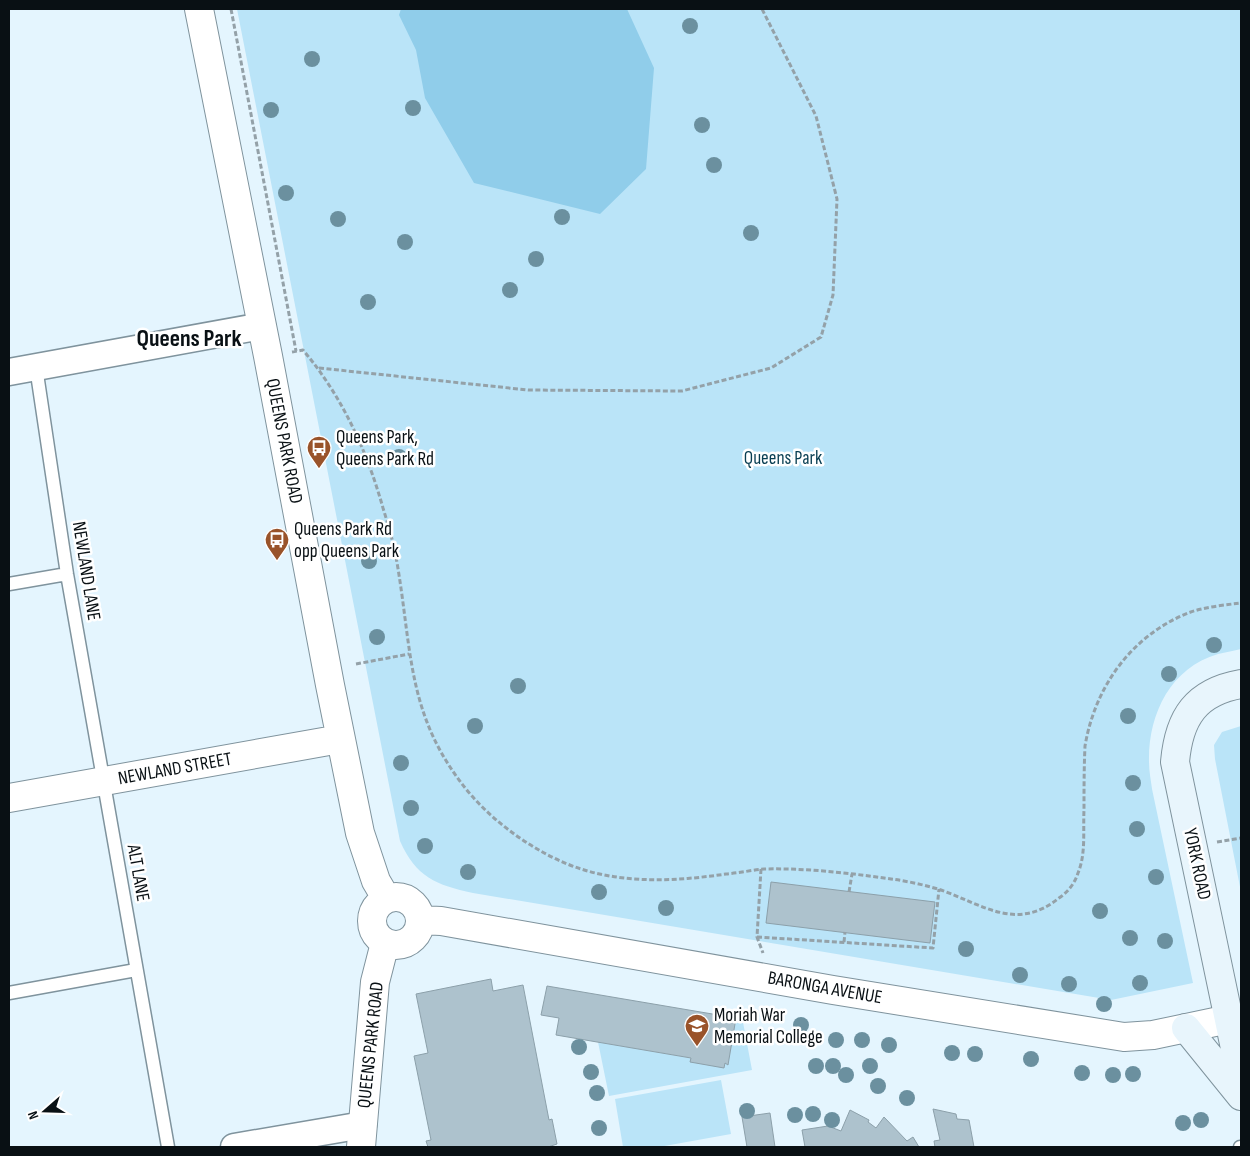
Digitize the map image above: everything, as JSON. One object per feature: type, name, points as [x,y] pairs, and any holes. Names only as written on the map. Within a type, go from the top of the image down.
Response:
[{"type":"main road","name":"YORK ROAD","points":[[1241,684],[1218,690],[1205,696],[1193,706],[1179,734],[1175,762],[1241,1077]]},
{"type":"main road","points":[[1186,1028],[1241,1096]]},
{"type":"street","name":"QUEENS PARK ROAD","points":[[200,9],[340,739],[360,833],[376,881],[386,898]]},
{"type":"street","points":[[9,370],[36,367],[262,326]]},
{"type":"street","name":"NEWLAND STREET","points":[[9,798],[340,739]]},
{"type":"street","points":[[402,897],[414,905],[420,920],[419,928],[409,942],[401,945],[385,943],[374,932],[371,924],[372,916],[380,902],[386,898],[402,897]]},
{"type":"street","name":"BARONGA AVENUE","points":[[420,920],[441,921],[833,990],[1124,1038],[1153,1035],[1230,1020]]},
{"type":"street","name":"QUEENS PARK ROAD","points":[[362,1136],[375,982],[385,943]]},
{"type":"street","points":[[234,1147],[362,1136]]},
{"type":"lane","name":"NEWLAND LANE","points":[[36,367],[67,574],[103,781]]},
{"type":"lane","points":[[9,584],[67,574]]},
{"type":"lane","name":"ALT LANE","points":[[103,781],[168,1147]]},
{"type":"lane","points":[[9,993],[136,970]]},
{"type":"path","points":[[231,9],[296,351],[304,350],[318,368],[343,407],[365,453],[396,555],[409,654],[415,687],[424,719],[437,747],[451,770],[473,798],[513,834],[537,849],[581,868],[623,878],[679,879],[761,869],[811,869],[896,880],[939,889],[978,906],[1016,915],[1032,914],[1060,898],[1071,887],[1078,875],[1082,859],[1087,732],[1096,703],[1121,661],[1153,632],[1190,613],[1226,604],[1241,603]]},
{"type":"path","points":[[318,368],[528,390],[682,392],[771,368],[821,337],[833,295],[837,199],[816,116],[762,9]]},
{"type":"path","points":[[356,664],[409,654]]},
{"type":"path","points":[[761,869],[757,937],[933,948],[939,889]]},
{"type":"path","points":[[849,892],[852,874]]},
{"type":"path","points":[[844,932],[844,942]]},
{"type":"green space","name":"Queens Park","points":[[237,9],[1241,9],[1241,649],[1218,654],[1201,661],[1187,670],[1175,682],[1165,696],[1158,711],[1150,744],[1149,765],[1152,789],[1193,983],[1111,1000],[473,893],[438,883],[420,871],[406,853],[400,841]]},
{"type":"green space","points":[[1241,726],[1241,892],[1215,759],[1214,745],[1222,732]]},
{"type":"green space","points":[[742,1017],[752,1070],[609,1096],[598,1042],[691,1058],[724,1068],[725,1063],[728,1064],[736,1018]]},
{"type":"green space","points":[[721,1080],[731,1134],[659,1147],[623,1147],[615,1099]]},
{"type":"shaded area","points":[[401,9],[627,9],[654,68],[646,169],[600,214],[474,183],[425,98],[416,50],[399,15]]},
{"type":"building","points":[[771,882],[935,902],[930,943],[766,923]]},
{"type":"building","points":[[491,979],[493,991],[523,985],[549,1120],[552,1119],[557,1144],[548,1147],[428,1147],[426,1141],[431,1140],[414,1056],[428,1053],[416,994]]},
{"type":"building","points":[[547,986],[736,1018],[728,1065],[725,1063],[724,1068],[690,1062],[691,1058],[556,1035],[559,1018],[541,1015]]},
{"type":"building","points":[[933,1109],[956,1114],[957,1119],[969,1120],[974,1147],[935,1147],[934,1141],[940,1140]]},
{"type":"building","points":[[850,1110],[869,1120],[868,1122],[876,1128],[884,1117],[907,1141],[913,1137],[919,1147],[805,1147],[802,1130],[828,1126],[841,1131]]},
{"type":"building","points":[[770,1113],[775,1147],[747,1147],[742,1117]]},
{"type":"place","name":"Queens Park, Queens Park Rd","points":[[319,469]]},
{"type":"place","name":"Queens Park Rd opp Queens Park","points":[[277,561]]},
{"type":"place","name":"Moriah War Memorial College","points":[[697,1047]]},
{"type":"district","name":"Queens Park","points":[[189,338]]}]
